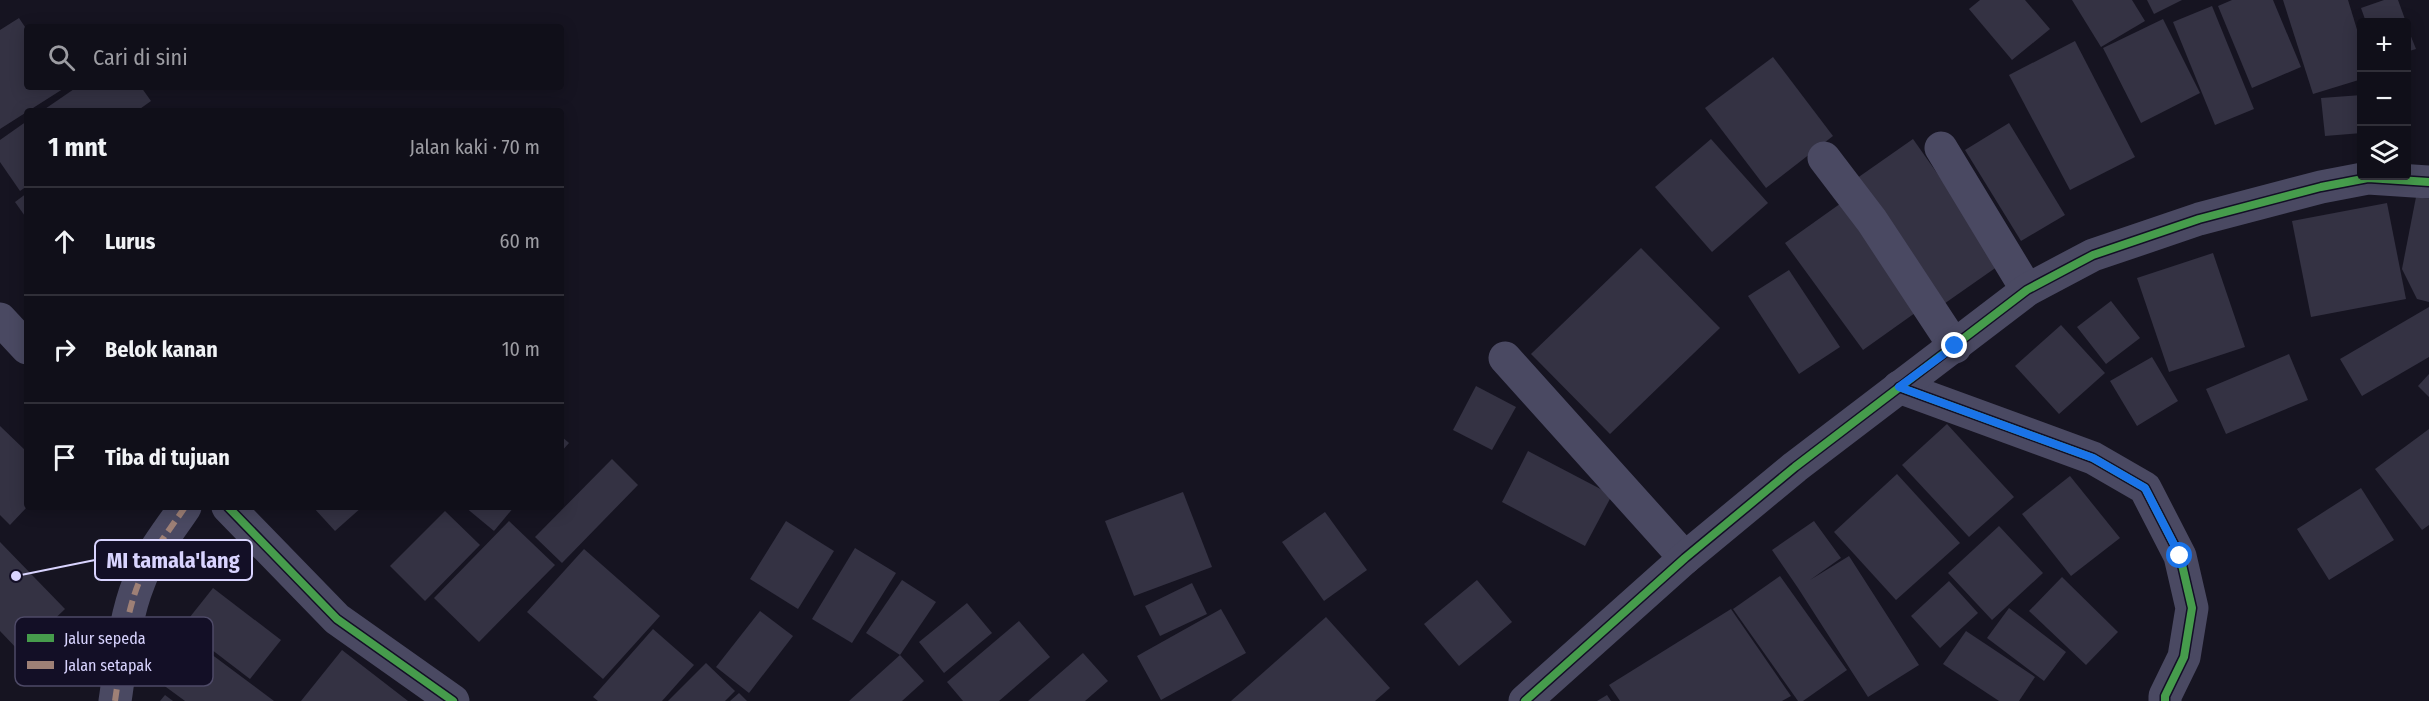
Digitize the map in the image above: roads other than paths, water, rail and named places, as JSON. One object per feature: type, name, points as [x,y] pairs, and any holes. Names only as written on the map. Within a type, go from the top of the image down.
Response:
[{"type":"street","points":[[1941,148],[2027,290]]},
{"type":"street","points":[[1824,158],[1872,221],[1955,346]]},
{"type":"street","points":[[1525,701],[1685,558],[1795,467],[2027,290],[2093,255],[2199,219],[2322,187],[2368,178],[2429,182]]},
{"type":"street","points":[[0,319],[24,345]]},
{"type":"street","points":[[1505,358],[1685,558]]},
{"type":"street","points":[[1899,387],[2093,458],[2145,488],[2180,556],[2192,608],[2184,657],[2165,696],[2165,701]]},
{"type":"street","points":[[130,617],[139,582],[158,547],[183,510]]},
{"type":"street","points":[[231,510],[337,619],[453,701]]},
{"type":"street","points":[[114,701],[117,686]]},
{"type":"place","name":"MI tamala'lang","points":[[16,576]]}]
